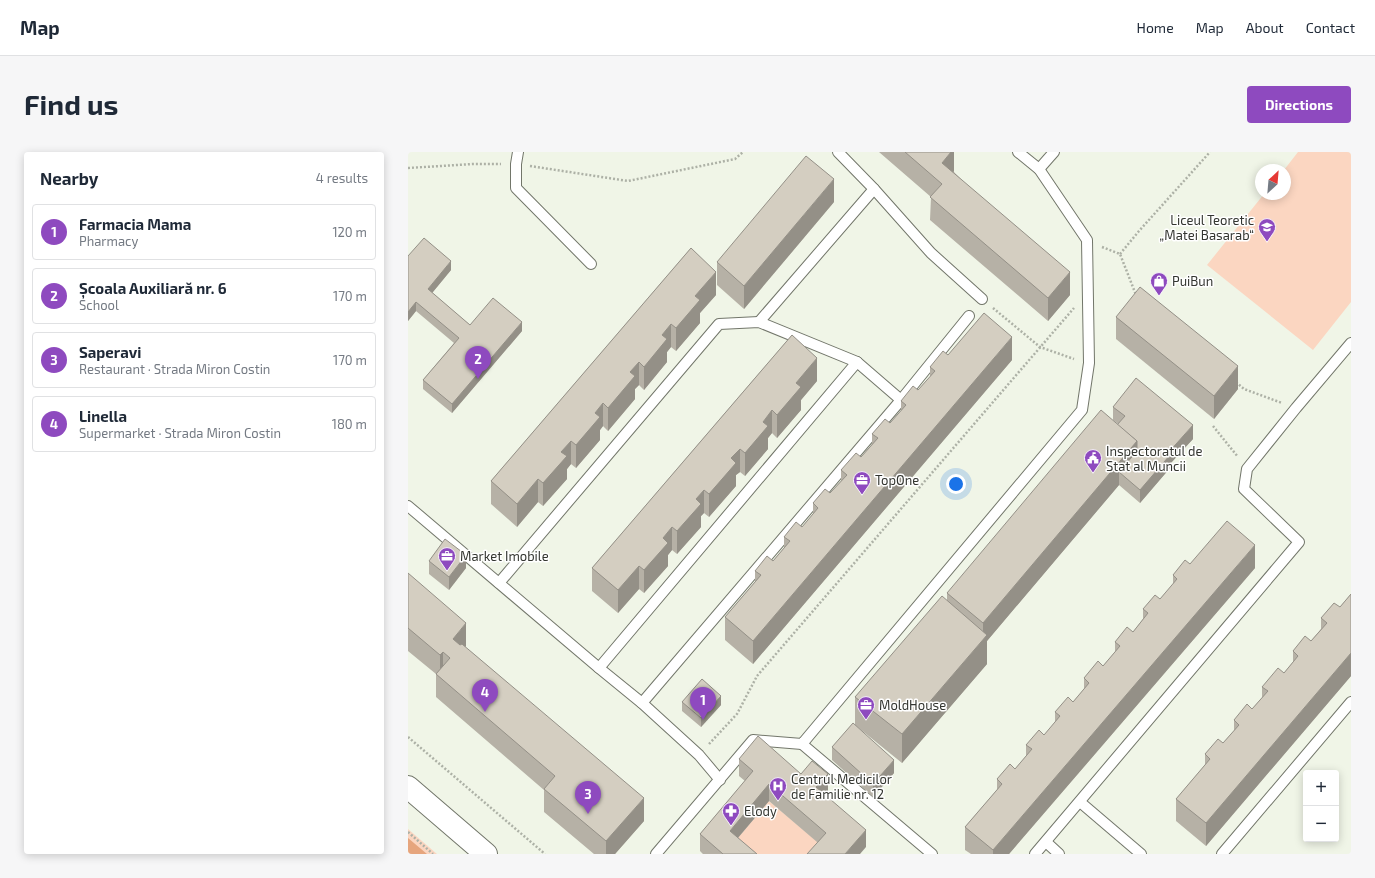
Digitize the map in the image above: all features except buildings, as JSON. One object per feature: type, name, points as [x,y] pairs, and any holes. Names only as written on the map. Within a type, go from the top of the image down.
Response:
[{"type":"street","points":[[408,787],[486,854]]},
{"type":"lane","points":[[518,152],[516,164],[516,188],[591,264]]},
{"type":"lane","points":[[838,152],[931,252],[982,299]]},
{"type":"lane","points":[[802,744],[1082,410],[1089,363],[1087,240],[1039,169],[1018,152]]},
{"type":"lane","points":[[1039,169],[1054,152]]},
{"type":"lane","points":[[759,322],[874,189]]},
{"type":"lane","points":[[642,703],[901,400],[969,316]]},
{"type":"lane","points":[[499,583],[718,324],[759,322],[857,362],[901,400]]},
{"type":"lane","points":[[1034,854],[1080,802],[1299,542],[1244,489],[1248,469],[1296,408],[1351,343]]},
{"type":"lane","points":[[599,668],[857,362]]},
{"type":"lane","points":[[408,506],[642,703],[699,755],[720,780]]},
{"type":"lane","points":[[1222,854],[1351,702]]},
{"type":"lane","points":[[656,854],[753,740],[802,744],[932,854]]},
{"type":"lane","points":[[1080,802],[1141,854]]},
{"type":"lane","points":[[1046,842],[1059,854]]},
{"type":"path","points":[[408,168],[472,164],[516,164],[628,181],[735,159],[743,152]]},
{"type":"path","points":[[1137,296],[1120,254],[1210,152]]},
{"type":"path","points":[[699,755],[737,714],[757,676],[1088,291]]},
{"type":"path","points":[[982,299],[1040,348],[1089,363]]},
{"type":"path","points":[[1232,379],[1244,389],[1296,408]]},
{"type":"path","points":[[1213,426],[1248,469]]},
{"type":"path","points":[[408,737],[545,854]]},
{"type":"path","points":[[408,832],[433,854]]},
{"type":"shaded area","points":[[1298,152],[1351,152],[1351,302],[1313,350],[1207,265],[1259,200],[1291,200],[1291,164],[1289,164]]},
{"type":"shaded area","points":[[769,801],[826,849],[822,854],[738,854],[730,847]]},
{"type":"shaded area","points":[[408,829],[437,854],[408,854]]},
{"type":"shaded area","points":[[408,838],[427,854],[408,854]]},
{"type":"place","name":"Liceul Teoretic „Matei Basarab“","points":[[1267,242]]},
{"type":"place","name":"PuiBun","points":[[1159,296]]},
{"type":"place","name":"Școala Auxiliară nr. 6","points":[[478,379]]},
{"type":"place","name":"Inspectoratul de Stat al Muncii","points":[[1093,473]]},
{"type":"place","name":"TopOne","points":[[862,495]]},
{"type":"place","name":"Market Imobile","points":[[447,571]]},
{"type":"place","name":"Linella","points":[[485,712]]},
{"type":"place","name":"Farmacia Mama","points":[[703,720]]},
{"type":"place","name":"MoldHouse","points":[[866,720]]},
{"type":"place","name":"Centrul Medicilor de Familie nr. 12","points":[[778,801]]},
{"type":"place","name":"Saperavi","points":[[588,814]]},
{"type":"place","name":"Elody","points":[[731,826]]}]
